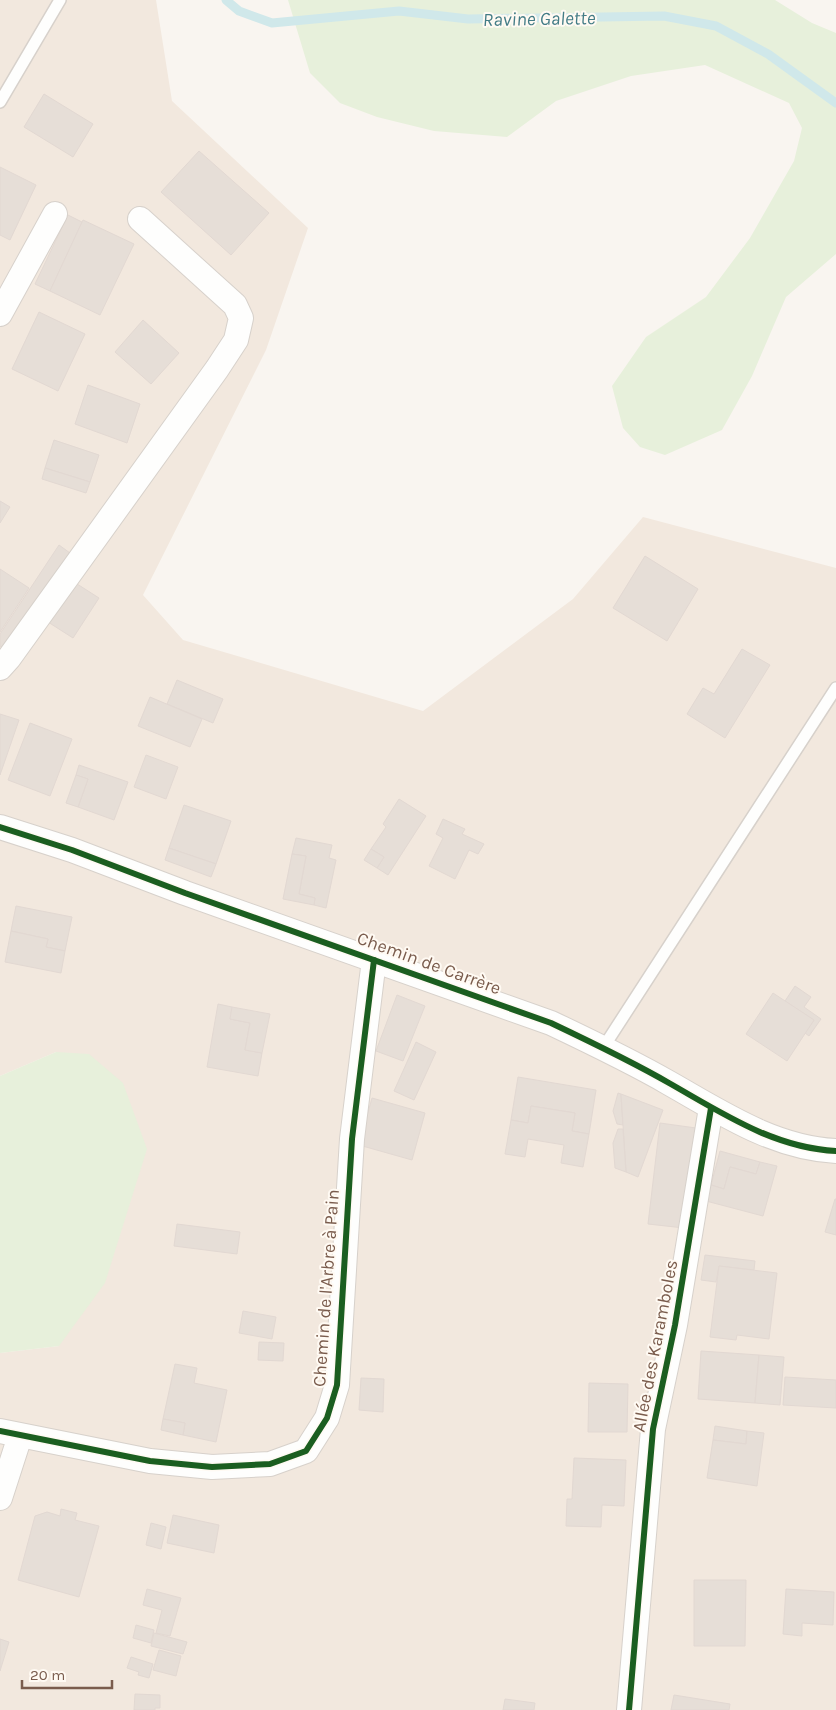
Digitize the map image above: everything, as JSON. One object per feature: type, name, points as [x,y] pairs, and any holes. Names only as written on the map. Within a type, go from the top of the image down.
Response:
[{"type":"street","points":[[0,314],[55,214]]},
{"type":"street","points":[[0,668],[236,340],[241,318],[235,305],[140,219]]},
{"type":"street","name":"Chemin de Carrère","points":[[0,826],[72,850],[185,893],[551,1023],[668,1082],[711,1108],[765,1136],[818,1150],[836,1151]]},
{"type":"street","name":"Chemin de l'Arbre à Pain","points":[[10,1433],[150,1462],[212,1467],[270,1464],[306,1451],[327,1418],[337,1385],[352,1139],[374,960]]},
{"type":"street","name":"Allée des Karamboles","points":[[629,1710],[653,1429],[675,1325],[711,1108]]},
{"type":"street","points":[[0,1498],[10,1433]]},
{"type":"lane","points":[[0,102],[60,0]]},
{"type":"lane","points":[[603,1048],[836,688]]},
{"type":"shaded area","points":[[0,0],[156,0],[172,101],[308,228],[266,350],[143,595],[183,640],[423,711],[573,599],[643,517],[836,568],[836,1710],[0,1710],[0,1353],[59,1346],[56,1052],[0,1076]]},
{"type":"green space","points":[[288,0],[775,0],[812,23],[836,33],[836,254],[786,297],[752,376],[722,430],[665,455],[640,447],[623,428],[612,386],[646,337],[706,297],[750,238],[794,161],[802,128],[789,103],[705,65],[631,76],[556,101],[507,137],[434,131],[377,117],[340,103],[310,73]]},
{"type":"green space","points":[[56,1052],[89,1054],[123,1083],[147,1149],[105,1283],[59,1346],[0,1353],[0,1076]]},
{"type":"building","points":[[44,94],[93,124],[73,157],[24,127]]},
{"type":"building","points":[[199,151],[269,213],[231,255],[161,192]]},
{"type":"building","points":[[0,167],[36,185],[10,240],[0,235]]},
{"type":"building","points":[[68,215],[82,222],[50,291],[35,284]]},
{"type":"building","points":[[83,220],[134,244],[100,315],[50,291]]},
{"type":"building","points":[[39,312],[85,334],[58,391],[12,369]]},
{"type":"building","points":[[143,320],[179,353],[151,384],[115,352]]},
{"type":"building","points":[[88,385],[140,404],[127,443],[75,424]]},
{"type":"building","points":[[54,440],[99,455],[90,482],[45,468]]},
{"type":"building","points":[[45,468],[90,482],[86,493],[42,479]]},
{"type":"building","points":[[0,501],[10,507],[0,523]]},
{"type":"building","points":[[59,545],[70,553],[6,650],[0,646],[0,634]]},
{"type":"building","points":[[645,556],[698,589],[667,641],[613,608]]},
{"type":"building","points":[[0,569],[29,588],[0,632]]},
{"type":"building","points":[[74,582],[99,598],[73,638],[48,622]]},
{"type":"building","points":[[742,649],[770,665],[725,738],[687,714],[703,688],[714,694]]},
{"type":"building","points":[[177,680],[223,699],[213,723],[167,704]]},
{"type":"building","points":[[150,697],[202,719],[190,747],[138,726]]},
{"type":"building","points":[[0,714],[19,720],[0,775]]},
{"type":"building","points":[[30,723],[72,739],[50,796],[8,780]]},
{"type":"building","points":[[146,755],[178,767],[166,799],[134,787]]},
{"type":"building","points":[[79,765],[128,782],[114,820],[78,807],[88,779],[76,775]]},
{"type":"building","points":[[76,775],[88,779],[78,807],[66,803]]},
{"type":"building","points":[[399,799],[426,816],[388,875],[377,868],[384,857],[371,849],[386,827],[383,824]]},
{"type":"building","points":[[184,805],[231,821],[216,864],[169,848]]},
{"type":"building","points":[[443,819],[465,829],[462,834],[484,844],[478,854],[469,850],[455,879],[429,866],[443,838],[436,834]]},
{"type":"building","points":[[296,838],[332,845],[329,858],[336,860],[326,908],[314,905],[315,898],[299,894],[306,856],[292,854]]},
{"type":"building","points":[[169,848],[216,864],[211,877],[165,860]]},
{"type":"building","points":[[371,849],[384,857],[377,868],[364,860]]},
{"type":"building","points":[[292,854],[306,856],[299,894],[315,898],[314,905],[283,899]]},
{"type":"building","points":[[16,906],[72,917],[65,951],[46,947],[48,939],[11,931]]},
{"type":"building","points":[[11,931],[48,939],[46,947],[65,951],[61,973],[5,962]]},
{"type":"building","points":[[795,986],[811,997],[804,1007],[821,1019],[809,1036],[805,1033],[814,1020],[785,1001]]},
{"type":"building","points":[[773,993],[814,1020],[787,1061],[746,1034]]},
{"type":"building","points":[[397,995],[425,1006],[403,1061],[376,1051]]},
{"type":"building","points":[[218,1004],[232,1007],[230,1019],[250,1023],[245,1050],[262,1053],[258,1076],[207,1067]]},
{"type":"building","points":[[232,1007],[270,1014],[262,1053],[245,1050],[250,1023],[230,1019]]},
{"type":"building","points":[[416,1042],[436,1052],[414,1100],[394,1091]]},
{"type":"building","points":[[518,1077],[596,1090],[589,1134],[572,1131],[575,1113],[531,1106],[528,1123],[511,1120]]},
{"type":"building","points":[[618,1093],[621,1094],[623,1125],[617,1124],[613,1111]]},
{"type":"building","points":[[621,1094],[663,1110],[638,1177],[626,1172]]},
{"type":"building","points":[[372,1098],[425,1113],[412,1160],[359,1145]]},
{"type":"building","points":[[531,1106],[575,1113],[572,1131],[589,1134],[583,1167],[561,1163],[564,1145],[528,1139],[525,1157],[505,1154],[511,1120],[528,1123]]},
{"type":"building","points":[[660,1123],[696,1128],[684,1228],[648,1224]]},
{"type":"building","points":[[618,1129],[623,1129],[626,1172],[615,1168],[613,1143]]},
{"type":"building","points":[[720,1151],[760,1162],[756,1174],[730,1167],[724,1189],[711,1185]]},
{"type":"building","points":[[760,1162],[777,1166],[763,1216],[706,1201],[711,1185],[724,1189],[730,1167],[756,1174]]},
{"type":"building","points":[[836,1199],[836,1235],[825,1232]]},
{"type":"building","points":[[177,1224],[240,1232],[237,1254],[174,1246]]},
{"type":"building","points":[[705,1255],[755,1261],[754,1270],[719,1266],[716,1282],[701,1280]]},
{"type":"building","points":[[719,1266],[777,1273],[769,1339],[737,1335],[736,1340],[710,1337]]},
{"type":"building","points":[[243,1311],[276,1317],[272,1339],[239,1333]]},
{"type":"building","points":[[259,1342],[284,1343],[283,1361],[258,1360]]},
{"type":"building","points":[[701,1351],[759,1355],[755,1403],[698,1399]]},
{"type":"building","points":[[759,1355],[784,1357],[780,1405],[755,1403]]},
{"type":"building","points":[[175,1364],[197,1368],[194,1383],[227,1390],[216,1442],[183,1435],[185,1423],[163,1419]]},
{"type":"building","points":[[785,1377],[836,1380],[836,1408],[783,1405]]},
{"type":"building","points":[[361,1378],[384,1379],[383,1412],[359,1410]]},
{"type":"building","points":[[589,1383],[628,1384],[627,1432],[588,1432]]},
{"type":"building","points":[[163,1419],[185,1423],[183,1435],[161,1430]]},
{"type":"building","points":[[715,1426],[747,1431],[746,1444],[713,1440]]},
{"type":"building","points":[[747,1431],[764,1433],[757,1486],[707,1478],[713,1440],[746,1444]]},
{"type":"building","points":[[574,1458],[626,1460],[624,1506],[602,1505],[601,1527],[566,1526],[567,1499],[572,1499]]},
{"type":"building","points":[[61,1509],[77,1513],[75,1520],[99,1526],[79,1597],[18,1580],[35,1516],[47,1512],[60,1516]]},
{"type":"building","points":[[173,1515],[219,1525],[214,1553],[167,1543]]},
{"type":"building","points":[[151,1523],[166,1527],[161,1549],[146,1545]]},
{"type":"building","points":[[694,1580],[746,1580],[745,1646],[694,1646]]},
{"type":"building","points":[[147,1589],[181,1598],[170,1636],[156,1633],[162,1610],[143,1605]]},
{"type":"building","points":[[786,1589],[834,1592],[833,1625],[802,1623],[802,1636],[783,1634]]},
{"type":"building","points":[[136,1625],[154,1630],[151,1643],[133,1638]]},
{"type":"building","points":[[154,1633],[187,1642],[183,1654],[151,1646]]},
{"type":"building","points":[[0,1639],[9,1642],[0,1671]]},
{"type":"building","points":[[159,1650],[181,1656],[176,1676],[153,1670]]},
{"type":"building","points":[[131,1657],[153,1664],[149,1678],[138,1675],[139,1672],[127,1668]]},
{"type":"building","points":[[135,1694],[160,1695],[160,1708],[155,1708],[155,1710],[134,1710]]},
{"type":"building","points":[[674,1695],[730,1704],[729,1710],[671,1710]]},
{"type":"building","points":[[505,1699],[535,1703],[534,1710],[503,1710]]},
{"type":"waterway","name":"Ravine Galette","points":[[226,0],[239,11],[272,23],[399,11],[468,19],[664,16],[716,26],[768,54],[836,103]]},
{"type":"cycle path","points":[[0,827],[72,850],[185,893],[551,1023],[640,1067],[749,1127],[791,1143],[836,1151]]},
{"type":"cycle path","points":[[0,1431],[150,1461],[212,1467],[270,1464],[306,1451],[327,1418],[337,1385],[352,1139],[374,960]]},
{"type":"cycle path","points":[[629,1710],[653,1429],[675,1325],[711,1108]]}]
